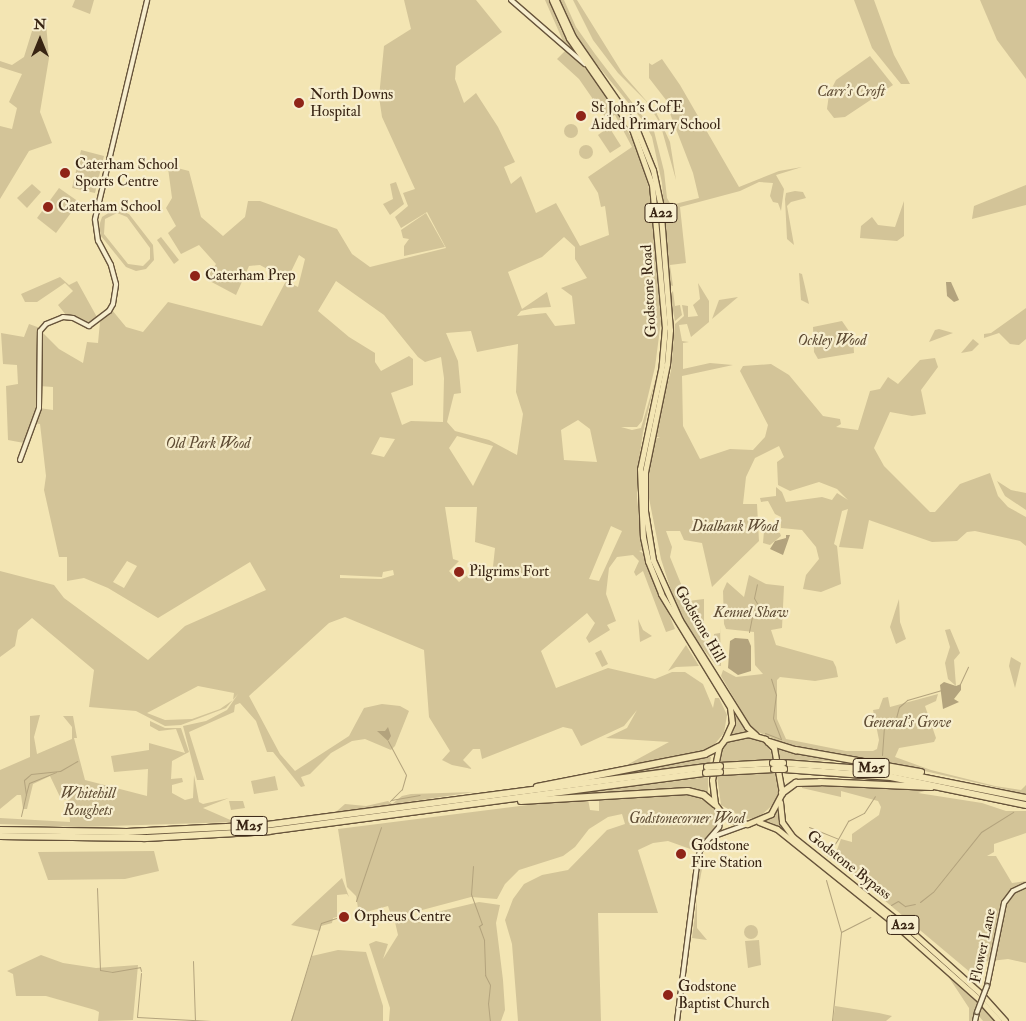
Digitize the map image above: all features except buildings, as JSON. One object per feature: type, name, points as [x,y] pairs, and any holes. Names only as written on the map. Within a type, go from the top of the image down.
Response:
[{"type":"highway","name":"A22","points":[[552,0],[562,27],[579,52]]},
{"type":"highway","name":"A22","points":[[556,0],[566,25],[585,54]]},
{"type":"highway","name":"Godstone Road","points":[[579,52],[638,142],[652,185],[658,225],[665,339],[642,452],[640,497]]},
{"type":"highway","name":"Godstone Road","points":[[585,54],[636,128],[653,170],[660,203],[670,330],[666,364],[649,438],[644,486]]},
{"type":"highway","name":"Godstone Hill","points":[[644,486],[650,545],[667,594],[746,727],[756,735]]},
{"type":"highway","name":"Godstone Hill","points":[[640,497],[648,561],[662,594],[730,707],[732,723],[726,739]]},
{"type":"highway","points":[[736,735],[756,735],[769,742],[778,758],[782,793],[780,802],[771,814],[759,822],[747,824],[734,821],[721,812],[715,804],[712,780],[719,748],[726,739],[736,735]]},
{"type":"highway","name":"M25","points":[[769,742],[796,750],[890,766],[1026,798]]},
{"type":"highway","name":"M25","points":[[496,795],[705,754],[719,748]]},
{"type":"highway","name":"M25","points":[[0,830],[93,832],[230,828],[706,770],[773,766],[864,767],[957,783]]},
{"type":"highway","name":"M25","points":[[784,766],[863,773],[954,789],[1026,805]]},
{"type":"highway","name":"M25","points":[[0,836],[106,838],[232,834],[330,824],[706,770]]},
{"type":"highway","name":"M25","points":[[782,793],[796,783],[820,782],[954,789]]},
{"type":"highway","name":"M25","points":[[486,802],[688,791],[699,793],[715,804]]},
{"type":"highway","name":"Godstone Bypass","points":[[780,802],[782,822],[793,837],[912,932],[981,994],[1005,1021]]},
{"type":"highway","name":"Godstone Bypass","points":[[759,822],[778,829],[890,920],[979,999],[999,1021]]},
{"type":"street","points":[[20,460],[39,408],[40,331],[46,324],[62,317],[73,318],[89,326],[109,312],[116,291],[111,265],[98,241],[95,219],[147,0]]},
{"type":"street","points":[[511,0],[589,66]]},
{"type":"street","points":[[570,50],[585,54]]},
{"type":"street","points":[[677,1021],[698,858],[721,824],[721,812]]},
{"type":"street","points":[[712,836],[747,824]]},
{"type":"street","name":"Flower Lane","points":[[975,1021],[987,986],[1004,903],[1012,891],[1026,885]]},
{"type":"green space","points":[[75,0],[94,0],[90,14],[72,7]]},
{"type":"green space","name":"Old Park Wood","points":[[404,0],[476,0],[502,32],[456,66],[455,79],[464,103],[476,93],[498,127],[515,162],[504,167],[511,184],[521,176],[536,213],[556,203],[580,246],[609,235],[605,206],[601,207],[598,193],[588,177],[632,147],[615,115],[606,118],[579,79],[557,59],[566,50],[596,79],[636,145],[651,195],[661,321],[655,367],[642,421],[637,427],[621,427],[632,430],[641,428],[657,374],[643,432],[638,468],[637,498],[643,550],[639,551],[645,554],[675,629],[666,632],[643,571],[636,576],[634,572],[639,561],[633,555],[617,557],[609,568],[606,594],[616,621],[607,625],[610,630],[589,643],[586,638],[595,623],[587,613],[541,651],[556,688],[608,668],[655,679],[672,672],[685,672],[703,684],[713,708],[715,698],[719,698],[727,715],[724,733],[709,751],[625,766],[669,742],[606,738],[627,728],[637,710],[624,726],[581,746],[572,729],[563,727],[482,759],[480,749],[473,749],[463,760],[472,769],[452,765],[442,760],[450,751],[429,717],[424,650],[345,617],[329,623],[249,696],[280,754],[295,771],[349,736],[364,708],[382,704],[400,706],[409,711],[395,746],[391,750],[365,739],[352,741],[331,753],[310,774],[301,777],[305,786],[301,787],[273,752],[267,752],[256,721],[240,703],[235,705],[234,712],[189,732],[204,780],[197,780],[183,726],[206,721],[227,710],[238,694],[233,700],[226,708],[181,725],[165,726],[136,711],[89,707],[94,670],[32,618],[18,630],[15,646],[0,657],[0,571],[54,585],[64,598],[148,660],[185,626],[266,590],[250,562],[158,618],[108,588],[84,578],[67,581],[67,557],[59,557],[44,490],[46,476],[40,424],[32,423],[39,408],[53,410],[53,387],[39,386],[42,332],[59,349],[83,363],[87,342],[98,343],[100,322],[112,310],[126,327],[143,332],[168,302],[262,326],[286,281],[298,287],[305,259],[299,255],[287,280],[260,265],[249,266],[236,295],[206,279],[216,264],[199,245],[181,254],[168,233],[176,226],[166,208],[172,198],[168,168],[154,162],[189,171],[201,217],[223,236],[245,217],[248,201],[260,201],[337,229],[352,254],[370,267],[446,248],[427,212],[401,228],[395,217],[408,206],[403,193],[415,189],[382,117],[379,97],[384,46],[411,29]],"holes":[[[564,237],[575,247],[575,259],[587,278],[561,288],[572,296],[575,324],[555,326],[546,313],[517,316],[521,311],[551,307],[547,292],[522,309],[508,272],[542,257]],[[336,281],[384,315],[418,357],[425,362],[441,357],[444,378],[443,422],[411,421],[402,425],[391,393],[413,385],[413,359],[409,356],[381,371],[375,362],[375,353],[349,337],[318,311]],[[471,331],[477,352],[518,344],[516,392],[523,414],[517,455],[489,440],[455,431],[447,422],[454,394],[461,393],[458,361],[446,333]],[[578,420],[590,429],[597,462],[564,460],[561,430]],[[457,436],[493,446],[473,486],[449,448]],[[380,437],[395,439],[384,457],[371,454]],[[445,507],[477,507],[475,542],[495,548],[492,576],[470,573],[459,582],[449,571],[459,561],[453,559]],[[611,526],[622,531],[599,581],[589,579]],[[127,561],[137,566],[124,588],[113,582]],[[393,570],[394,575],[381,579],[340,578],[340,575],[382,577],[383,572]],[[198,686],[234,693],[233,700],[220,709],[192,719],[165,720],[147,713]]]},
{"type":"green space","points":[[545,0],[549,0],[561,30],[575,50],[563,41]]},
{"type":"green space","points":[[560,0],[564,0],[576,27],[654,131],[664,171],[667,198],[671,205],[699,198],[693,173],[669,111],[673,109],[649,78],[649,63],[652,65],[662,59],[680,85],[739,187],[779,171],[802,167],[776,175],[784,189],[781,211],[778,203],[773,202],[770,196],[773,183],[759,182],[740,191],[680,207],[686,263],[670,265],[673,286],[670,285],[662,183],[652,137],[644,122],[585,50],[572,30]]},
{"type":"green space","points":[[573,0],[577,0],[623,74],[656,112],[670,142],[676,180],[660,123],[646,101],[618,73],[593,40]]},
{"type":"green space","points":[[854,0],[874,0],[894,55],[910,84],[901,84],[872,48]]},
{"type":"green space","points":[[980,0],[1026,0],[1026,79],[997,40]]},
{"type":"green space","points":[[46,23],[49,58],[40,112],[52,143],[29,151],[0,199],[0,126],[12,129],[17,108],[9,102],[22,74],[0,67],[0,61],[12,65],[24,57],[32,31]]},
{"type":"green space","name":"Carr's Croft","points":[[870,56],[893,85],[845,117],[834,118],[827,109],[829,94],[836,80]]},
{"type":"green space","points":[[568,124],[574,124],[578,131],[574,138],[568,138],[564,134],[564,128]]},
{"type":"green space","points":[[609,127],[621,146],[610,153],[598,135]]},
{"type":"green space","points":[[586,145],[591,147],[593,152],[591,157],[586,159],[581,157],[579,152],[581,147]]},
{"type":"green space","points":[[81,150],[104,156],[95,193],[72,188]]},
{"type":"green space","points":[[396,182],[404,204],[390,215],[383,204],[393,199],[390,184]]},
{"type":"green space","points":[[32,184],[41,192],[27,208],[17,198]]},
{"type":"green space","points":[[1026,185],[1026,205],[972,219],[974,206]]},
{"type":"green space","points":[[59,188],[79,202],[56,233],[37,218]]},
{"type":"green space","points":[[803,192],[806,198],[791,202],[787,206],[794,245],[787,239],[785,199],[786,193]]},
{"type":"green space","points":[[904,201],[904,236],[897,241],[860,238],[861,226],[872,217],[878,225],[895,227]]},
{"type":"green space","points":[[115,209],[129,214],[153,245],[154,260],[146,269],[136,271],[126,267],[101,236],[99,226],[102,217]],"holes":[[[117,213],[127,217],[150,248],[150,259],[143,266],[128,264],[104,234],[105,219]]]},
{"type":"green space","points":[[426,213],[445,247],[404,256],[404,246],[409,239],[403,238],[401,230]]},
{"type":"green space","points":[[161,237],[179,260],[174,264],[157,240]]},
{"type":"green space","points":[[799,273],[802,274],[809,304],[801,300]]},
{"type":"green space","points":[[60,277],[69,285],[77,281],[98,319],[89,324],[66,315],[58,305],[73,291],[65,283],[37,302],[25,302],[21,294]]},
{"type":"green space","name":"Dialbank Wood","points":[[698,283],[709,301],[709,322],[691,337],[687,324],[679,325],[682,341],[689,342],[683,343],[683,369],[710,363],[733,365],[682,376],[683,426],[700,459],[730,449],[753,450],[765,437],[768,425],[740,371],[743,366],[771,364],[789,375],[823,416],[840,419],[841,424],[836,427],[858,430],[870,391],[880,389],[888,377],[898,384],[920,360],[935,358],[938,367],[921,390],[926,414],[912,416],[890,412],[874,448],[884,466],[930,512],[935,512],[960,484],[990,473],[998,496],[1008,507],[1026,517],[1026,546],[1020,541],[975,531],[967,532],[957,541],[932,542],[869,520],[863,549],[839,547],[848,509],[842,511],[834,544],[837,546],[841,584],[821,592],[803,589],[806,575],[819,559],[816,547],[802,530],[781,528],[781,517],[775,514],[768,501],[761,502],[760,498],[776,496],[776,487],[782,492],[786,502],[822,497],[832,500],[837,493],[848,500],[837,489],[819,482],[790,491],[778,485],[777,462],[784,457],[779,446],[755,458],[746,477],[743,504],[757,504],[759,541],[712,587],[702,543],[684,540],[680,531],[666,531],[672,547],[670,557],[688,601],[704,599],[704,639],[708,643],[714,643],[714,634],[720,633],[720,625],[721,666],[716,665],[693,636],[675,603],[661,559],[646,483],[651,438],[660,438],[653,435],[671,371],[675,324],[684,316],[682,305],[688,306],[688,317],[698,316],[693,305],[700,299]]},
{"type":"green space","points":[[673,291],[675,306],[680,305],[682,315],[675,321],[670,294]]},
{"type":"green space","points":[[738,297],[712,319],[719,300]]},
{"type":"green space","points":[[1026,308],[1026,339],[1019,345],[1010,344],[999,333],[984,338],[984,334],[991,333]]},
{"type":"green space","name":"Ockley Wood","points":[[842,321],[853,337],[854,353],[818,359],[814,352],[813,327]]},
{"type":"green space","points":[[29,324],[40,328],[37,334],[38,403],[24,443],[8,440],[6,386],[18,384],[17,365],[3,364],[1,333],[24,337]]},
{"type":"green space","points":[[939,329],[953,333],[929,342],[935,330]]},
{"type":"green space","points":[[973,339],[979,344],[972,351],[961,353]]},
{"type":"green space","points":[[997,481],[1011,490],[1026,493],[1026,510],[1005,496]]},
{"type":"green space","points":[[764,531],[780,533],[781,536],[770,545],[763,543]]},
{"type":"green space","points":[[749,575],[766,584],[784,586],[782,628],[771,630],[776,645],[833,661],[836,667],[838,677],[815,681],[780,677],[777,680],[777,719],[786,739],[846,751],[873,751],[877,749],[879,740],[873,710],[879,709],[883,698],[888,697],[890,707],[938,694],[936,701],[925,706],[936,738],[934,742],[899,748],[895,757],[931,770],[995,786],[1021,790],[1026,785],[1026,794],[885,762],[794,748],[752,729],[721,676],[723,670],[736,677],[763,674],[755,665],[754,632],[726,629],[724,624],[723,591],[727,582],[744,597]]},
{"type":"green space","points":[[899,599],[900,622],[906,639],[896,644],[890,627]]},
{"type":"green space","points":[[638,619],[643,630],[652,636],[640,642]]},
{"type":"green space","points":[[950,629],[960,653],[954,660],[956,686],[948,679],[945,663],[950,647],[945,630]]},
{"type":"green space","points":[[686,645],[699,666],[676,667],[668,671]]},
{"type":"green space","points":[[601,650],[608,664],[602,667],[595,653]]},
{"type":"green space","points":[[1011,657],[1021,663],[1015,688],[1009,666]]},
{"type":"green space","points":[[731,706],[751,733],[730,736],[733,726]]},
{"type":"green space","name":"Whitehill Roughets","points":[[40,715],[34,737],[37,754],[72,739],[72,727],[63,716],[73,716],[77,738],[74,738],[85,780],[147,796],[148,769],[114,772],[111,756],[149,750],[149,743],[185,753],[176,729],[159,731],[150,726],[150,721],[165,728],[181,728],[189,752],[172,761],[171,779],[182,778],[183,782],[172,785],[172,793],[185,800],[193,798],[194,775],[199,802],[203,804],[229,798],[203,808],[235,822],[79,827],[0,824],[0,818],[70,822],[68,800],[61,799],[50,776],[33,784],[27,809],[23,809],[21,795],[17,795],[0,809],[0,770],[30,757],[30,716]]},
{"type":"green space","points":[[751,736],[765,742],[775,759],[716,762],[727,742],[737,737]]},
{"type":"green space","points":[[774,747],[778,747],[851,762],[779,759]]},
{"type":"green space","points":[[711,757],[710,763],[602,777],[657,765]]},
{"type":"green space","points":[[778,773],[779,790],[776,802],[758,818],[745,819],[721,805],[717,776]]},
{"type":"green space","points":[[275,776],[278,790],[254,794],[251,781]]},
{"type":"green space","points":[[708,777],[708,794],[683,788],[573,794]]},
{"type":"green space","points":[[802,784],[909,787],[928,790],[918,793],[982,803],[1006,811],[1026,811],[1026,833],[994,844],[994,852],[987,856],[996,856],[1012,883],[1026,881],[1026,963],[1008,959],[982,962],[977,978],[834,858],[841,839],[852,842],[852,834],[879,815],[881,807],[878,801],[841,791],[841,797],[802,788]]},
{"type":"green space","points":[[474,792],[341,812],[337,811],[345,804],[366,806],[388,801],[392,804],[402,796],[411,794]]},
{"type":"green space","name":"Godstonecorner Wood","points":[[691,794],[712,805],[720,817],[718,826],[696,851],[668,841],[653,843],[638,850],[658,913],[598,913],[601,1021],[518,1021],[512,944],[505,920],[513,899],[524,884],[542,875],[568,870],[607,830],[625,824],[622,814],[608,817],[589,829],[575,847],[563,856],[519,870],[505,884],[497,899],[471,897],[392,918],[388,906],[359,914],[356,896],[347,887],[338,829],[588,799],[590,810],[599,811],[599,798]]},
{"type":"green space","points":[[229,801],[243,801],[245,808],[231,810]]},
{"type":"green space","points":[[779,807],[788,833],[787,835],[772,823],[764,821],[774,815]]},
{"type":"green space","points":[[154,851],[159,871],[125,879],[48,880],[38,852]]},
{"type":"green space","points":[[701,855],[703,864],[697,895],[695,893]]},
{"type":"green space","points":[[342,878],[349,897],[347,894],[337,895],[337,917],[333,918],[332,923],[321,926],[320,931],[291,925]]},
{"type":"green space","points":[[697,899],[697,928],[707,940],[692,938]]},
{"type":"green space","points":[[479,902],[500,905],[496,923],[505,1010],[501,1021],[389,1021],[390,1008],[369,944],[376,941],[388,944],[383,959],[398,935],[395,922]]},
{"type":"green space","points":[[748,925],[754,925],[758,932],[754,939],[748,939],[744,935],[744,929]]},
{"type":"green space","points":[[759,940],[761,965],[748,968],[745,941]]},
{"type":"green space","points":[[338,950],[366,952],[383,1006],[383,1021],[291,1021],[312,956]]},
{"type":"green space","points":[[41,955],[63,963],[96,968],[138,965],[133,1020],[98,1021],[99,1012],[95,1010],[46,996],[16,996],[13,974],[7,971]]},
{"type":"green space","points":[[944,970],[978,1002],[972,1021],[969,1021],[969,1008]]},
{"type":"green space","points":[[982,1005],[996,1021],[983,1021],[978,1015]]},
{"type":"green space","points":[[835,1006],[892,1016],[886,1021],[833,1021]]},
{"type":"shaded area","points":[[946,282],[951,282],[959,300],[954,302],[947,296]]},
{"type":"shaded area","points":[[786,535],[790,535],[783,555],[770,549],[775,541],[786,538]]},
{"type":"shaded area","points":[[735,638],[748,639],[751,646],[751,671],[738,675],[728,668],[730,641]]},
{"type":"shaded area","points":[[944,682],[956,686],[961,684],[961,690],[954,699],[959,702],[943,709],[940,685]]},
{"type":"shaded area","points":[[388,727],[391,736],[388,741],[377,731],[385,731]]},
{"type":"waterway","points":[[749,632],[752,616],[758,605],[754,598],[757,584]]},
{"type":"waterway","points":[[960,684],[968,667]]},
{"type":"waterway","points":[[765,733],[781,739],[773,718],[776,695],[771,679]]},
{"type":"waterway","points":[[882,755],[884,727],[896,718],[899,707],[907,700],[942,690]]},
{"type":"waterway","points":[[388,741],[406,775],[402,789],[390,801]]},
{"type":"waterway","points":[[21,816],[26,795],[24,780],[31,774],[60,771],[77,761]]},
{"type":"waterway","points":[[26,794],[29,783],[56,772]]},
{"type":"waterway","points":[[391,800],[420,795]]},
{"type":"waterway","points":[[838,839],[848,821],[864,813],[875,796]]},
{"type":"waterway","points":[[920,902],[933,892],[981,832],[1013,812]]},
{"type":"waterway","points":[[356,901],[381,827]]},
{"type":"waterway","points":[[809,827],[838,839],[827,856]]},
{"type":"waterway","points":[[473,866],[471,894],[482,924],[479,926],[484,940],[485,975],[490,985],[488,1003],[490,1021]]},
{"type":"waterway","points":[[826,880],[841,932]]},
{"type":"waterway","points":[[97,888],[100,970],[112,972],[140,967],[141,971]]},
{"type":"waterway","points":[[891,905],[898,901],[905,906],[915,904]]},
{"type":"waterway","points":[[832,1021],[841,932],[870,917]]},
{"type":"waterway","points":[[291,1021],[321,923],[336,918]]},
{"type":"waterway","points":[[193,961],[195,1020]]},
{"type":"waterway","points":[[141,973],[137,1017],[211,1021]]},
{"type":"place","name":"North Downs Hospital","points":[[299,103]]},
{"type":"place","name":"St John's CofE Aided Primary School","points":[[581,116]]},
{"type":"place","name":"Caterham School Sports Centre","points":[[65,173]]},
{"type":"place","name":"Caterham School","points":[[48,207]]},
{"type":"place","name":"Caterham Prep","points":[[195,276]]},
{"type":"place","name":"Pilgrims Fort","points":[[459,572]]},
{"type":"place","name":"Godstone Fire Station","points":[[681,854]]},
{"type":"place","name":"Orpheus Centre","points":[[344,917]]},
{"type":"place","name":"Godstone Baptist Church","points":[[668,995]]},
{"type":"park label","name":"Kennel Shaw","points":[[751,613]]},
{"type":"park label","name":"General's Grove","points":[[907,723]]}]
